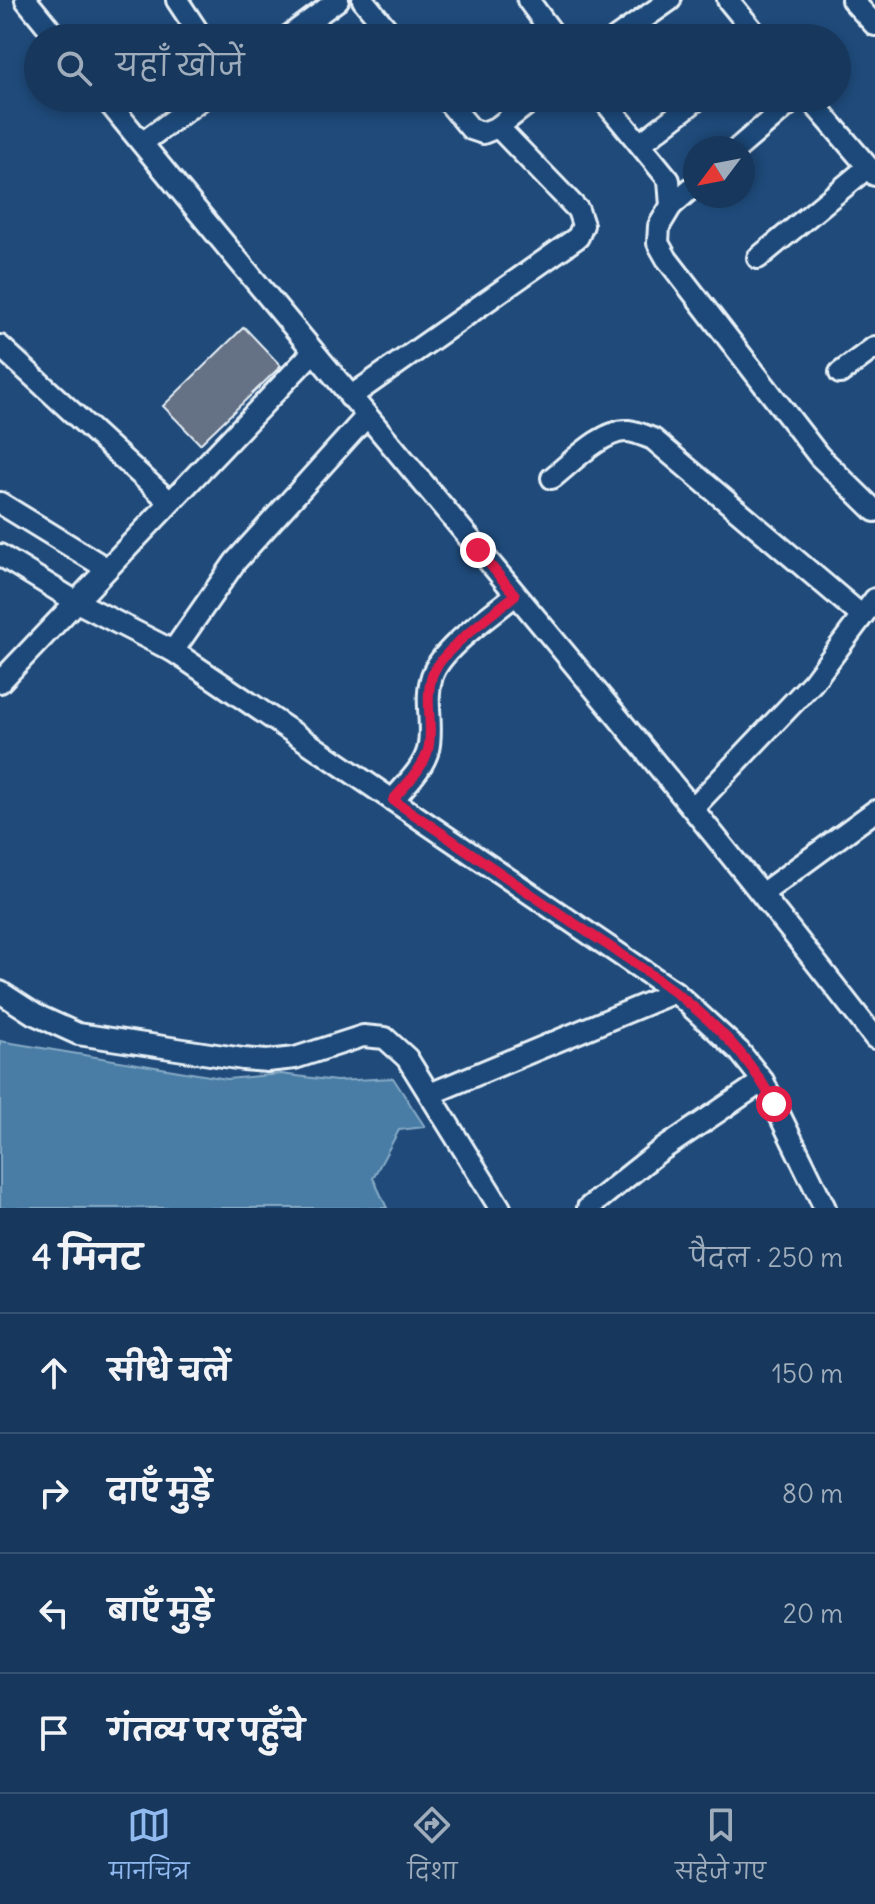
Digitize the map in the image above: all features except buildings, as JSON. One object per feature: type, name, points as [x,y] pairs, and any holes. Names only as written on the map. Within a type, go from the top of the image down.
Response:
[{"type":"street","points":[[26,0],[46,24]]},
{"type":"street","points":[[177,0],[193,24]]},
{"type":"street","points":[[305,24],[338,0]]},
{"type":"street","points":[[363,0],[383,24]]},
{"type":"street","points":[[528,0],[546,24]]},
{"type":"street","points":[[636,24],[670,0]]},
{"type":"street","points":[[728,0],[748,24]]},
{"type":"street","points":[[852,0],[875,25]]},
{"type":"street","points":[[117,112],[763,893],[875,1038]]},
{"type":"street","points":[[142,143],[184,112]]},
{"type":"street","points":[[457,112],[471,129],[483,133],[498,127],[517,112]]},
{"type":"street","points":[[614,112],[669,180],[671,206]]},
{"type":"street","points":[[640,144],[681,112]]},
{"type":"street","points":[[752,136],[780,112]]},
{"type":"street","points":[[758,258],[872,171],[821,112]]},
{"type":"street","points":[[350,397],[578,237],[583,225],[578,210],[498,127]]},
{"type":"street","points":[[683,196],[671,206],[659,226],[658,243],[667,259],[819,456],[875,511]]},
{"type":"street","points":[[0,346],[170,502]]},
{"type":"street","points":[[840,373],[875,347]]},
{"type":"street","points":[[0,682],[313,352]]},
{"type":"street","points":[[173,651],[235,562],[366,417]]},
{"type":"street","points":[[552,478],[606,436],[632,431],[653,439],[862,616]]},
{"type":"street","points":[[0,503],[106,568]]},
{"type":"street","points":[[0,555],[75,601],[173,651],[675,992],[739,1051],[763,1081],[825,1208]]},
{"type":"street","points":[[393,800],[427,753],[427,697],[433,674],[442,657],[515,595]]},
{"type":"street","points":[[693,808],[813,682],[875,599]]},
{"type":"street","points":[[763,893],[875,811]]},
{"type":"street","points":[[0,992],[34,1014],[78,1034],[243,1059],[267,1061],[295,1058],[363,1036],[385,1038],[407,1058],[500,1208]]},
{"type":"street","points":[[430,1094],[675,992]]},
{"type":"street","points":[[588,1208],[657,1153],[763,1081]]},
{"type":"water","points":[[0,1041],[227,1079],[281,1074],[336,1081],[393,1078],[425,1127],[399,1130],[373,1178],[387,1208],[0,1208]]},
{"type":"route","points":[[478,550],[515,595],[442,657],[433,674],[427,697],[427,753],[393,800],[675,992],[739,1051],[763,1081],[774,1104]]}]
